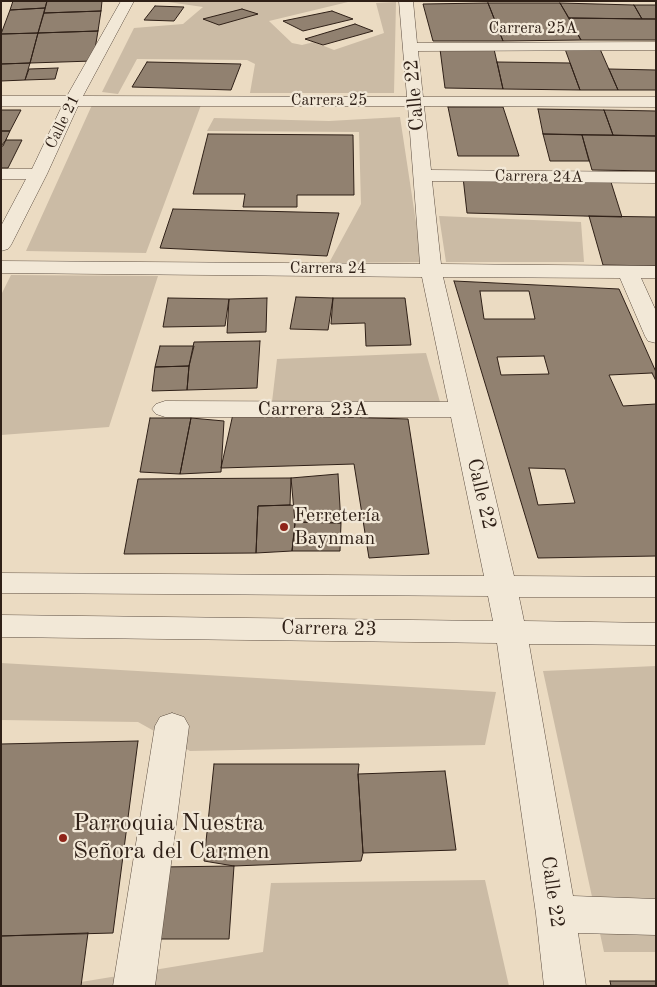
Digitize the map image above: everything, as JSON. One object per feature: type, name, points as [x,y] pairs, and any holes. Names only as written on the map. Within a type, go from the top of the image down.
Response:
[{"type":"street","name":"Calle 21","points":[[1,245],[38,174],[72,101],[128,1]]},
{"type":"street","name":"Calle 22","points":[[406,1],[431,270],[511,631],[556,914],[564,986]]},
{"type":"street","name":"Carrera 25A","points":[[410,47],[656,46]]},
{"type":"street","name":"Carrera 25","points":[[1,101],[656,102]]},
{"type":"street","points":[[1,174],[38,174]]},
{"type":"street","name":"Carrera 24A","points":[[422,176],[656,178]]},
{"type":"street","name":"Carrera 24","points":[[1,267],[656,272]]},
{"type":"street","points":[[627,271],[656,336]]},
{"type":"street","name":"Carrera 23A","points":[[164,409],[462,410]]},
{"type":"street","points":[[1,583],[656,587]]},
{"type":"street","name":"Carrera 23","points":[[1,626],[656,634]]},
{"type":"street","points":[[134,986],[172,726]]},
{"type":"street","points":[[556,914],[656,916]]},
{"type":"shaded area","points":[[161,1],[348,2],[269,21],[292,43],[302,45],[314,42],[334,50],[384,33],[376,3],[396,2],[394,93],[250,93],[255,64],[247,60],[137,59],[118,94],[102,92],[134,28],[183,24],[203,7]]},
{"type":"shaded area","points":[[92,105],[201,105],[146,253],[26,251]]},
{"type":"shaded area","points":[[400,117],[422,262],[329,263],[361,204],[359,132],[207,131],[214,118],[329,121]]},
{"type":"shaded area","points":[[439,216],[581,222],[584,262],[446,262]]},
{"type":"shaded area","points":[[11,275],[158,276],[109,427],[1,435],[1,295]]},
{"type":"shaded area","points":[[426,353],[442,409],[272,402],[277,359]]},
{"type":"shaded area","points":[[1,663],[496,692],[485,745],[190,751],[138,722],[1,720]]},
{"type":"shaded area","points":[[656,666],[656,952],[604,952],[543,671]]},
{"type":"shaded area","points":[[485,880],[509,986],[80,986],[81,982],[263,952],[271,883]]},
{"type":"building","points":[[13,1],[47,1],[45,8],[10,10]]},
{"type":"building","points":[[47,1],[102,1],[101,11],[44,13]]},
{"type":"building","points":[[488,3],[503,41],[433,41],[423,4]]},
{"type":"building","points":[[488,3],[560,3],[581,40],[503,41]]},
{"type":"building","points":[[560,3],[634,5],[642,19],[569,18]]},
{"type":"building","points":[[634,5],[656,5],[656,19],[642,19]]},
{"type":"building","points":[[155,6],[184,7],[174,21],[144,20]]},
{"type":"building","points":[[45,8],[38,33],[1,34],[10,10]]},
{"type":"building","points":[[242,9],[258,14],[219,25],[203,19]]},
{"type":"building","points":[[101,11],[98,31],[38,33],[44,13]]},
{"type":"building","points":[[332,11],[353,19],[303,31],[283,21]]},
{"type":"building","points":[[569,18],[656,19],[656,40],[581,40]]},
{"type":"building","points":[[355,24],[373,31],[323,45],[305,39]]},
{"type":"building","points":[[98,31],[93,61],[30,63],[38,33]]},
{"type":"building","points":[[38,33],[30,63],[1,64],[1,34]]},
{"type":"building","points":[[440,49],[494,49],[503,89],[445,88]]},
{"type":"building","points":[[565,49],[600,49],[618,90],[580,90]]},
{"type":"building","points":[[147,62],[241,64],[231,90],[132,87]]},
{"type":"building","points":[[497,62],[570,63],[580,90],[503,89]]},
{"type":"building","points":[[30,63],[25,80],[1,81],[1,64]]},
{"type":"building","points":[[58,68],[55,79],[25,80],[29,69]]},
{"type":"building","points":[[609,69],[656,70],[656,90],[618,90]]},
{"type":"building","points":[[448,107],[503,107],[519,156],[458,156]]},
{"type":"building","points":[[538,109],[604,110],[613,135],[543,134]]},
{"type":"building","points":[[1,110],[21,110],[10,131],[1,131]]},
{"type":"building","points":[[604,110],[656,111],[656,136],[613,135]]},
{"type":"building","points":[[1,131],[10,131],[3,146],[1,146]]},
{"type":"building","points":[[208,134],[353,135],[354,195],[297,195],[297,207],[243,207],[245,194],[193,194]]},
{"type":"building","points":[[543,134],[582,135],[589,161],[550,161]]},
{"type":"building","points":[[582,135],[656,136],[656,171],[592,170]]},
{"type":"building","points":[[6,140],[22,140],[8,168],[1,168],[1,146]]},
{"type":"building","points":[[463,177],[610,179],[622,217],[467,213]]},
{"type":"building","points":[[173,209],[339,213],[327,256],[160,248]]},
{"type":"building","points":[[589,216],[656,217],[656,266],[603,265]]},
{"type":"building","points":[[454,281],[619,289],[656,372],[656,556],[538,558]]},
{"type":"building","points":[[480,291],[529,291],[535,319],[484,319]]},
{"type":"building","points":[[296,297],[333,298],[328,330],[290,329]]},
{"type":"building","points":[[168,298],[229,299],[225,326],[163,327]]},
{"type":"building","points":[[267,298],[266,332],[227,333],[229,299]]},
{"type":"building","points":[[333,298],[405,298],[411,345],[366,346],[365,323],[331,324]]},
{"type":"building","points":[[260,341],[257,388],[187,390],[194,342]]},
{"type":"building","points":[[160,346],[194,346],[189,366],[155,367]]},
{"type":"building","points":[[544,356],[549,374],[501,375],[497,357]]},
{"type":"building","points":[[189,366],[187,390],[152,391],[155,367]]},
{"type":"building","points":[[652,373],[656,381],[656,404],[623,406],[609,375]]},
{"type":"building","points":[[233,414],[408,419],[429,554],[369,558],[354,464],[221,468]]},
{"type":"building","points":[[150,418],[191,418],[180,474],[140,472]]},
{"type":"building","points":[[191,418],[224,421],[221,472],[180,474]]},
{"type":"building","points":[[529,468],[565,469],[575,503],[538,505]]},
{"type":"building","points":[[338,474],[341,523],[295,522],[291,478]]},
{"type":"building","points":[[291,478],[290,505],[258,506],[256,553],[124,554],[138,479]]},
{"type":"building","points":[[258,506],[297,506],[292,551],[256,553]]},
{"type":"building","points":[[295,522],[341,523],[340,551],[292,551]]},
{"type":"building","name":"Parroquia Nuestra Señora del Carmen","points":[[138,741],[113,933],[1,936],[1,744]]},
{"type":"building","points":[[214,764],[359,764],[363,853],[361,861],[234,866],[204,861]]},
{"type":"building","points":[[445,771],[456,850],[363,853],[358,774]]},
{"type":"building","points":[[234,866],[229,939],[152,939],[161,867]]},
{"type":"building","points":[[88,933],[81,986],[1,986],[1,936]]},
{"type":"building","points":[[610,981],[656,981],[656,986],[611,986]]},
{"type":"place","name":"Ferretería Baynman","points":[[284,527]]},
{"type":"place","name":"Parroquia Nuestra Señora del Carmen","points":[[63,838]]}]
